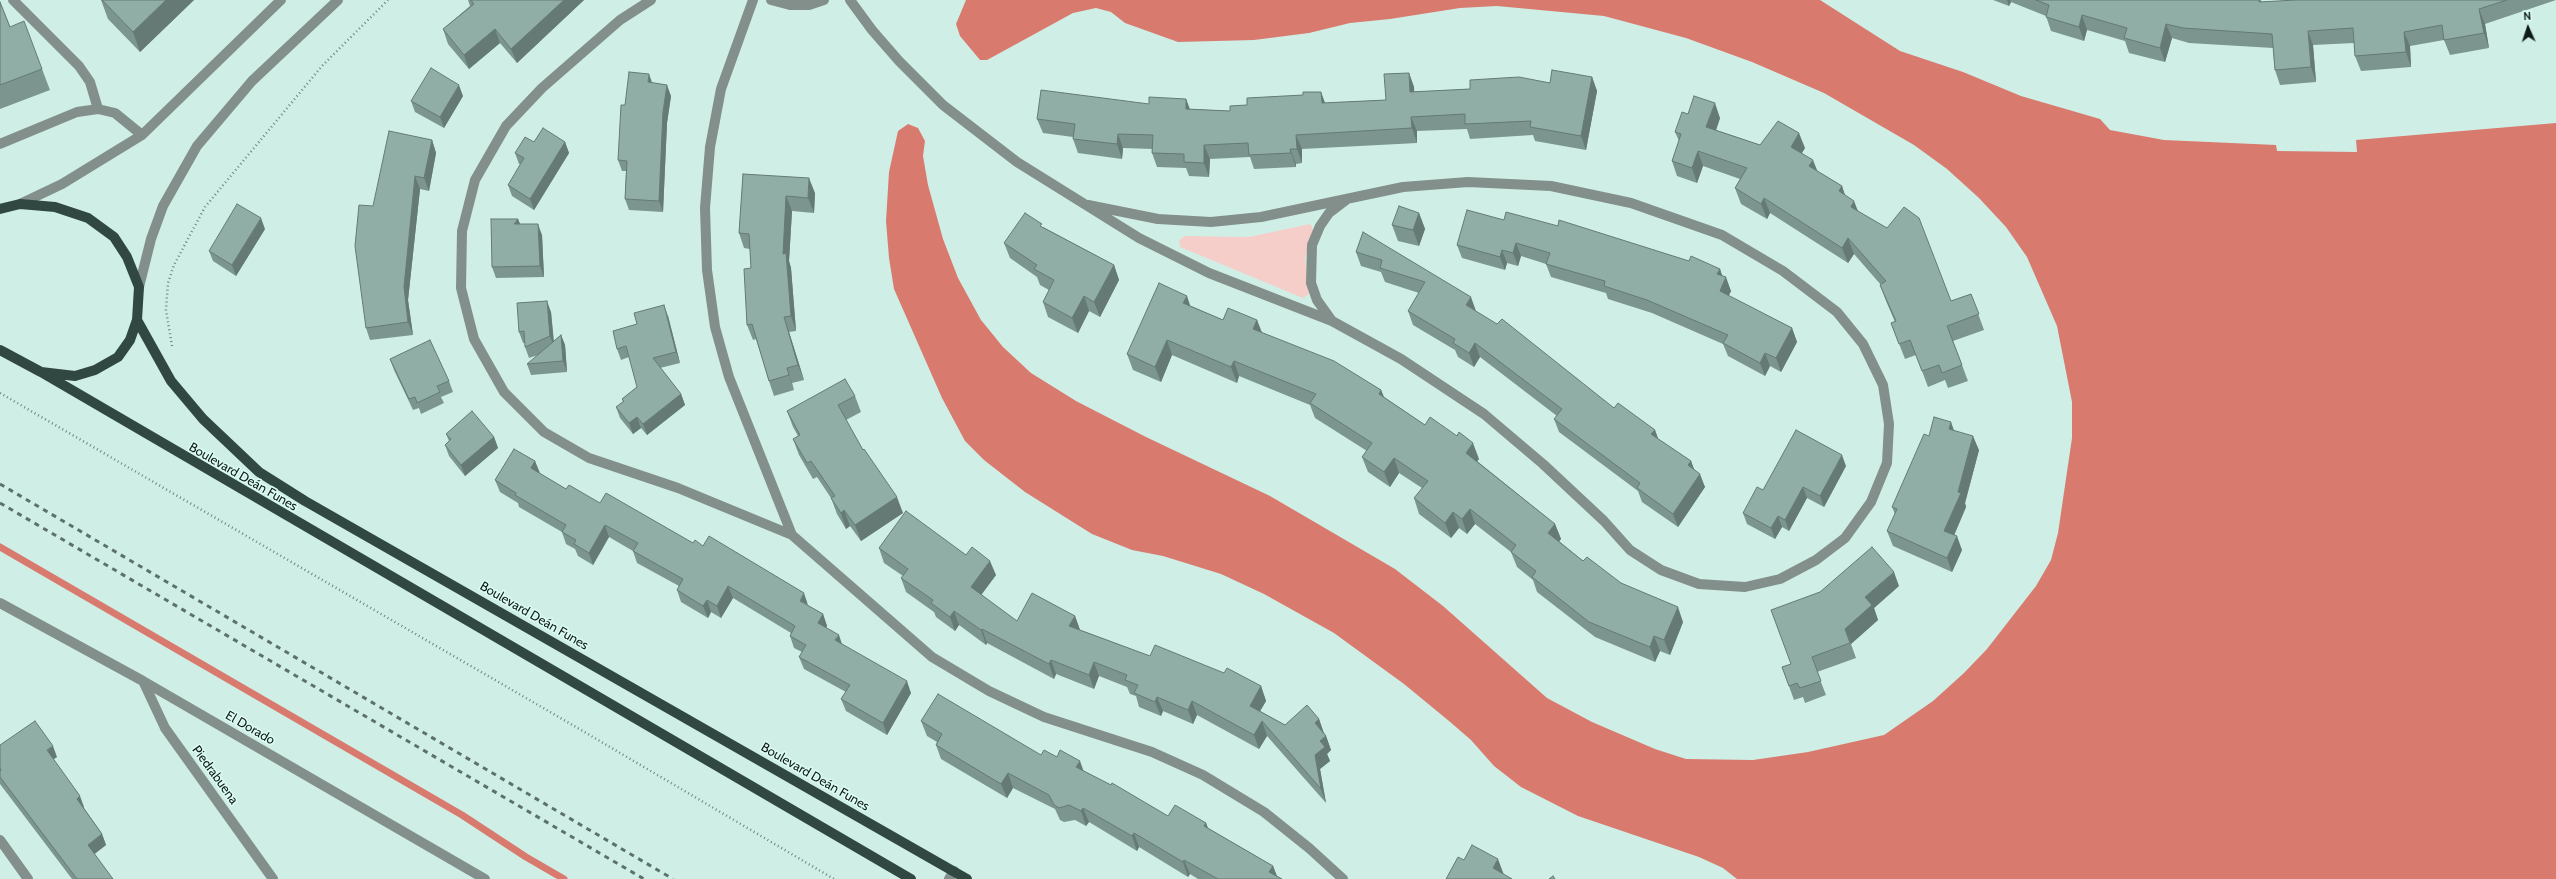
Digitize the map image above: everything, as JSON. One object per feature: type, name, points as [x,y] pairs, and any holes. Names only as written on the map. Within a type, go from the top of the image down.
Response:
[{"type":"main road","points":[[0,209],[20,204],[55,207],[88,218],[114,238],[127,257],[139,287],[137,320],[130,340],[118,357],[109,363],[75,376],[41,372]]},
{"type":"main road","name":"Boulevard Deán Funes","points":[[137,320],[171,381],[203,419],[259,472],[305,501],[951,875],[967,879]]},
{"type":"main road","name":"Boulevard Deán Funes","points":[[0,350],[41,372],[911,879]]},
{"type":"street","points":[[13,0],[78,66],[90,82],[98,109]]},
{"type":"street","points":[[20,204],[62,184],[142,135],[178,102],[243,35],[281,0]]},
{"type":"street","points":[[139,287],[151,239],[164,206],[197,146],[252,81],[338,0]]},
{"type":"street","points":[[651,0],[620,20],[542,88],[506,126],[475,180],[462,231],[461,288],[474,339],[504,392],[544,432],[589,458],[678,488],[792,534],[932,657],[989,691],[1044,717],[1152,752],[1202,774],[1264,812],[1309,848],[1343,879]]},
{"type":"street","points":[[753,0],[721,89],[710,148],[705,208],[708,270],[715,327],[729,377],[792,534]]},
{"type":"street","points":[[771,0],[790,5],[809,5],[824,0]]},
{"type":"street","points":[[850,0],[899,61],[943,104],[1017,162],[1139,238],[1209,273],[1332,321],[1401,359],[1484,414],[1544,464],[1604,521],[1630,550],[1661,570],[1699,584],[1745,587],[1780,579],[1816,560],[1850,532],[1871,502],[1887,463],[1889,424],[1882,385],[1864,344],[1837,312],[1783,271],[1722,235],[1631,203],[1550,186],[1468,182],[1403,187],[1261,217],[1210,222],[1158,219],[1088,205]]},
{"type":"street","points":[[0,144],[77,112],[98,109],[115,113],[142,135]]},
{"type":"street","points":[[1332,321],[1317,300],[1311,283],[1312,245],[1320,226],[1329,213],[1351,197]]},
{"type":"street","name":"El Dorado","points":[[0,604],[143,682],[486,879]]},
{"type":"street","name":"Piedrabuena","points":[[143,682],[165,728],[273,879]]},
{"type":"street","points":[[0,840],[28,879]]},
{"type":"path","points":[[174,353],[166,310],[168,283],[174,265],[205,207],[322,66],[388,0]]},
{"type":"path","points":[[0,393],[576,727],[834,879]]},
{"type":"shaded area","points":[[966,0],[1820,0],[1900,51],[1963,72],[2021,96],[2100,119],[2110,130],[2164,140],[2276,145],[2277,151],[2357,152],[2356,140],[2556,123],[2556,879],[1737,879],[1723,868],[1699,857],[1578,816],[1521,787],[1494,766],[1471,740],[1449,721],[1404,684],[1334,633],[1264,594],[1221,574],[1163,556],[1132,550],[1092,534],[1025,492],[984,460],[965,441],[942,398],[894,289],[889,258],[886,221],[889,172],[898,131],[908,124],[918,128],[925,141],[923,156],[928,185],[943,239],[958,278],[981,320],[1003,347],[1031,373],[1076,401],[1146,437],[1270,496],[1395,569],[1443,606],[1547,698],[1592,722],[1655,749],[1686,759],[1753,760],[1808,752],[1884,735],[1933,701],[1964,673],[1987,649],[2036,586],[2051,560],[2058,533],[2072,438],[2072,402],[2057,326],[2027,257],[2006,227],[1979,198],[1947,169],[1914,145],[1824,93],[1752,62],[1686,38],[1604,16],[1497,6],[1460,8],[1390,19],[1350,23],[1309,33],[1254,40],[1178,42],[1125,23],[1111,12],[1096,8],[1073,13],[987,60],[980,60],[960,36],[956,24]]},
{"type":"shaded area","points":[[1310,224],[1314,231],[1305,259],[1309,294],[1303,298],[1180,247],[1179,240],[1185,236],[1249,237]]},
{"type":"building","points":[[102,0],[166,0],[133,32]]},
{"type":"building","points":[[471,0],[564,0],[511,49],[495,29],[464,55],[443,29],[474,4]]},
{"type":"building","points":[[2036,0],[2259,0],[2259,2],[2296,0],[2507,0],[2479,9],[2484,33],[2444,40],[2442,25],[2404,32],[2406,52],[2355,56],[2353,28],[2308,31],[2311,67],[2275,70],[2272,34],[2183,28],[2166,24],[2160,48],[2124,38],[2127,28],[2082,15],[2079,27],[2046,17],[2049,5]]},
{"type":"building","points":[[0,2],[10,27],[24,21],[42,69],[0,85]]},
{"type":"building","points":[[431,68],[459,85],[440,117],[411,101]]},
{"type":"building","points":[[1552,70],[1592,77],[1581,136],[1530,127],[1531,121],[1465,124],[1465,114],[1411,117],[1412,128],[1296,135],[1297,149],[1290,149],[1291,153],[1249,155],[1248,143],[1204,145],[1204,163],[1184,162],[1184,154],[1152,153],[1153,135],[1118,134],[1117,144],[1073,139],[1075,124],[1037,119],[1041,90],[1149,104],[1149,97],[1186,99],[1186,109],[1230,111],[1230,106],[1247,105],[1247,98],[1303,95],[1303,92],[1321,92],[1322,103],[1386,100],[1384,74],[1409,73],[1410,92],[1470,89],[1470,80],[1519,77],[1550,83]]},
{"type":"building","points":[[629,72],[649,74],[648,82],[667,85],[663,112],[659,201],[625,199],[627,161],[618,160],[621,105],[625,105]]},
{"type":"building","points":[[1694,96],[1715,103],[1706,127],[1760,145],[1778,121],[1799,133],[1791,147],[1813,160],[1809,166],[1842,186],[1839,191],[1854,201],[1851,207],[1887,228],[1904,207],[1919,218],[1951,301],[1971,294],[1979,314],[1947,326],[1962,365],[1942,373],[1939,365],[1922,371],[1910,340],[1899,344],[1891,323],[1896,321],[1880,285],[1886,281],[1848,238],[1842,248],[1764,198],[1761,204],[1735,188],[1747,168],[1698,151],[1692,168],[1672,161],[1681,134],[1675,132],[1682,112],[1688,114]]},
{"type":"building","points":[[543,128],[565,142],[530,199],[508,185],[524,158],[515,153],[525,137],[534,142]]},
{"type":"building","points":[[389,131],[432,140],[424,178],[415,176],[404,287],[408,322],[366,328],[355,246],[359,205],[373,206]]},
{"type":"building","points":[[743,174],[809,178],[808,198],[786,196],[783,254],[786,253],[791,316],[784,317],[798,365],[787,368],[789,375],[769,381],[752,324],[747,325],[744,269],[751,268],[749,234],[739,233]]},
{"type":"building","points":[[237,204],[261,218],[232,265],[209,251]]},
{"type":"building","points":[[1399,206],[1419,213],[1413,230],[1392,225]]},
{"type":"building","points":[[1467,210],[1504,220],[1506,212],[1558,226],[1559,220],[1689,261],[1691,256],[1720,269],[1717,274],[1726,277],[1720,291],[1792,328],[1776,358],[1765,353],[1760,363],[1723,343],[1728,335],[1647,300],[1604,286],[1605,281],[1546,264],[1550,253],[1516,243],[1513,253],[1502,250],[1500,257],[1457,245]]},
{"type":"building","points":[[1025,213],[1042,224],[1040,226],[1114,265],[1094,302],[1084,296],[1072,318],[1043,302],[1054,280],[1034,269],[1037,265],[1004,243]]},
{"type":"building","points":[[491,219],[518,219],[514,224],[538,224],[540,266],[492,267]]},
{"type":"building","points":[[1363,232],[1471,297],[1466,305],[1497,324],[1502,319],[1614,408],[1618,403],[1655,430],[1651,434],[1691,461],[1688,465],[1700,474],[1673,514],[1637,488],[1640,483],[1554,419],[1562,409],[1475,343],[1469,353],[1453,343],[1455,339],[1408,311],[1425,282],[1380,268],[1382,260],[1356,252]]},
{"type":"building","points":[[1159,283],[1187,296],[1183,303],[1223,320],[1228,308],[1257,320],[1253,329],[1334,361],[1381,390],[1379,394],[1425,425],[1430,417],[1457,436],[1459,432],[1473,443],[1466,453],[1555,524],[1548,533],[1583,561],[1587,557],[1621,583],[1678,607],[1664,640],[1654,636],[1650,647],[1589,622],[1532,577],[1536,571],[1511,552],[1516,545],[1470,509],[1462,519],[1453,512],[1445,523],[1414,498],[1428,481],[1394,458],[1384,472],[1362,457],[1372,443],[1310,403],[1316,394],[1234,361],[1231,367],[1167,340],[1155,367],[1127,354]]},
{"type":"building","points":[[547,301],[550,336],[525,347],[524,331],[519,332],[517,303]]},
{"type":"building","points":[[664,305],[676,352],[653,358],[681,394],[643,424],[637,417],[629,423],[616,407],[624,401],[622,399],[637,387],[626,346],[617,349],[613,331],[637,324],[634,313]]},
{"type":"building","points":[[561,335],[563,361],[527,364]]},
{"type":"building","points":[[430,340],[449,381],[437,386],[440,392],[417,403],[415,397],[409,399],[390,359]]},
{"type":"building","points":[[845,379],[855,396],[838,405],[863,450],[864,449],[897,497],[855,525],[844,510],[841,513],[831,498],[835,496],[811,461],[807,463],[793,439],[800,435],[787,411]]},
{"type":"building","points":[[472,411],[494,437],[461,465],[445,445],[451,439],[446,434]]},
{"type":"building","points":[[1934,417],[1951,422],[1949,429],[1973,436],[1958,492],[1961,493],[1944,531],[1957,536],[1947,558],[1887,531],[1897,509],[1892,507],[1924,434],[1929,436]]},
{"type":"building","points":[[1796,430],[1842,455],[1820,496],[1803,487],[1785,520],[1778,516],[1771,528],[1743,513],[1757,487],[1763,490]]},
{"type":"building","points":[[514,449],[535,461],[531,468],[566,489],[569,485],[600,503],[606,493],[693,543],[695,540],[703,546],[709,536],[804,593],[800,601],[823,614],[818,623],[839,635],[835,640],[907,681],[883,723],[841,699],[850,685],[799,657],[806,645],[790,636],[795,626],[728,586],[717,606],[707,600],[703,606],[677,590],[683,579],[633,551],[638,543],[605,525],[589,553],[574,544],[576,540],[562,532],[566,525],[515,495],[516,493],[495,480]]},
{"type":"building","points":[[906,511],[966,555],[972,547],[990,561],[971,587],[1017,621],[1032,593],[1075,616],[1069,626],[1150,656],[1155,645],[1224,673],[1227,668],[1261,686],[1250,706],[1285,725],[1307,705],[1319,719],[1315,723],[1326,736],[1320,741],[1325,747],[1315,755],[1321,789],[1262,721],[1254,735],[1192,701],[1188,710],[1157,697],[1155,702],[1134,693],[1138,685],[1125,680],[1127,675],[1094,662],[1089,675],[1051,660],[1049,664],[982,629],[981,630],[954,611],[950,617],[931,603],[933,600],[901,578],[908,569],[879,548]]},
{"type":"building","points":[[1872,547],[1894,572],[1865,597],[1872,605],[1845,629],[1850,643],[1812,657],[1821,681],[1800,688],[1797,683],[1789,686],[1782,667],[1791,664],[1771,610],[1820,592]]},
{"type":"building","points":[[938,694],[1041,755],[1044,750],[1057,757],[1060,750],[1080,761],[1076,767],[1111,785],[1112,783],[1168,816],[1175,805],[1206,823],[1204,826],[1273,866],[1269,872],[1282,879],[1218,879],[1184,860],[1183,862],[1134,833],[1132,836],[1083,808],[1081,811],[1069,805],[1059,808],[1054,805],[1049,795],[1008,773],[1001,784],[936,745],[942,734],[921,721]]},
{"type":"building","points":[[35,721],[53,746],[47,750],[80,796],[77,799],[102,834],[88,845],[113,879],[77,879],[0,777],[0,745]]},
{"type":"building","points":[[1472,845],[1498,859],[1493,868],[1512,879],[1446,879],[1458,857],[1464,860]]},
{"type":"waterway","points":[[0,547],[462,815],[526,857],[564,879]]},
{"type":"railway","points":[[0,484],[673,879]]},
{"type":"railway","points":[[0,503],[644,879]]}]
